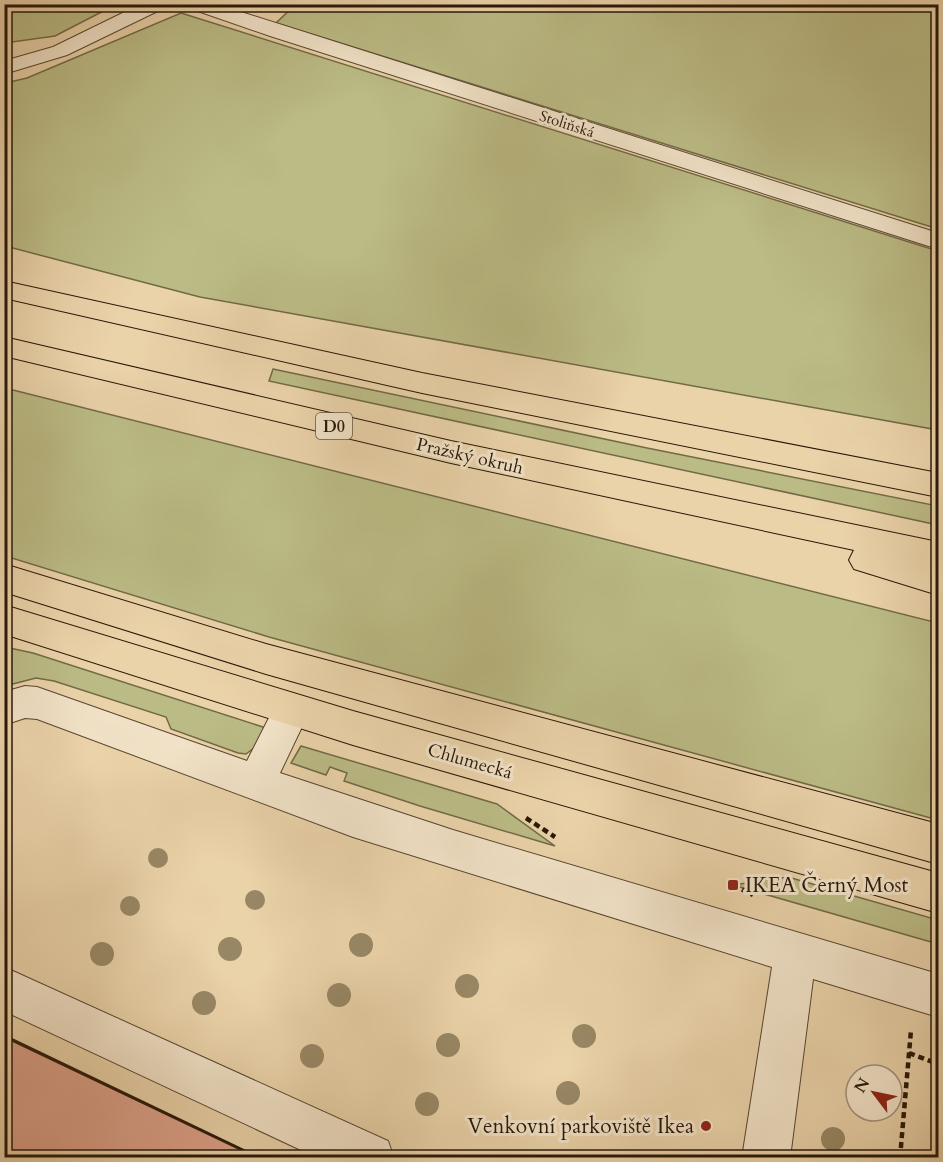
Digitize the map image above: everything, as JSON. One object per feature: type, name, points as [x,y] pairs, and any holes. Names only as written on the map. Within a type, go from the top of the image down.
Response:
[{"type":"main road","points":[[4,289],[433,385],[939,485]]},
{"type":"main road","name":"Pražský okruh","points":[[4,346],[309,420],[939,555]]},
{"type":"main road","points":[[666,498],[939,582]]},
{"type":"main road","points":[[4,578],[175,633],[276,662],[939,844]]},
{"type":"main road","name":"Chlumecká","points":[[4,619],[149,667],[292,710],[939,893]]},
{"type":"street","points":[[4,68],[60,51],[157,4]]},
{"type":"street","name":"Stoliňská","points":[[196,4],[277,32],[939,241]]},
{"type":"street","points":[[4,709],[25,702],[38,703],[256,783],[453,850],[927,992]]},
{"type":"street","points":[[256,783],[292,710]]},
{"type":"street","points":[[766,1158],[795,953]]},
{"type":"street","points":[[4,988],[371,1158]]},
{"type":"path","points":[[15,7],[21,4]]},
{"type":"path","points":[[516,811],[556,838],[567,842]]},
{"type":"path","points":[[753,898],[732,888],[764,901]]},
{"type":"path","points":[[900,1158],[909,1053],[927,992]]},
{"type":"path","points":[[909,1053],[939,1064]]},
{"type":"green space","points":[[296,4],[938,5],[938,229],[276,23]]},
{"type":"green space","points":[[4,5],[115,5],[55,36],[5,43]]},
{"type":"green space","points":[[181,13],[938,251],[938,430],[200,297],[5,246],[5,83],[27,78]]},
{"type":"green space","points":[[273,369],[647,448],[938,506],[938,525],[269,381]]},
{"type":"green space","points":[[5,388],[938,623],[938,820],[269,637],[5,556]]},
{"type":"green space","points":[[5,647],[33,653],[266,728],[258,745],[246,754],[238,753],[171,729],[166,717],[54,681],[36,678],[5,686]]},
{"type":"green space","points":[[301,746],[497,804],[555,846],[344,781],[347,773],[330,767],[326,775],[291,763]]},
{"type":"green space","points":[[788,877],[938,920],[938,944],[733,885]]},
{"type":"building","points":[[4,1037],[258,1158],[4,1158]]},
{"type":"place","name":"IKEA Černý Most","points":[[733,885]]},
{"type":"place","name":"Venkovní parkoviště Ikea","points":[[706,1126]]}]
